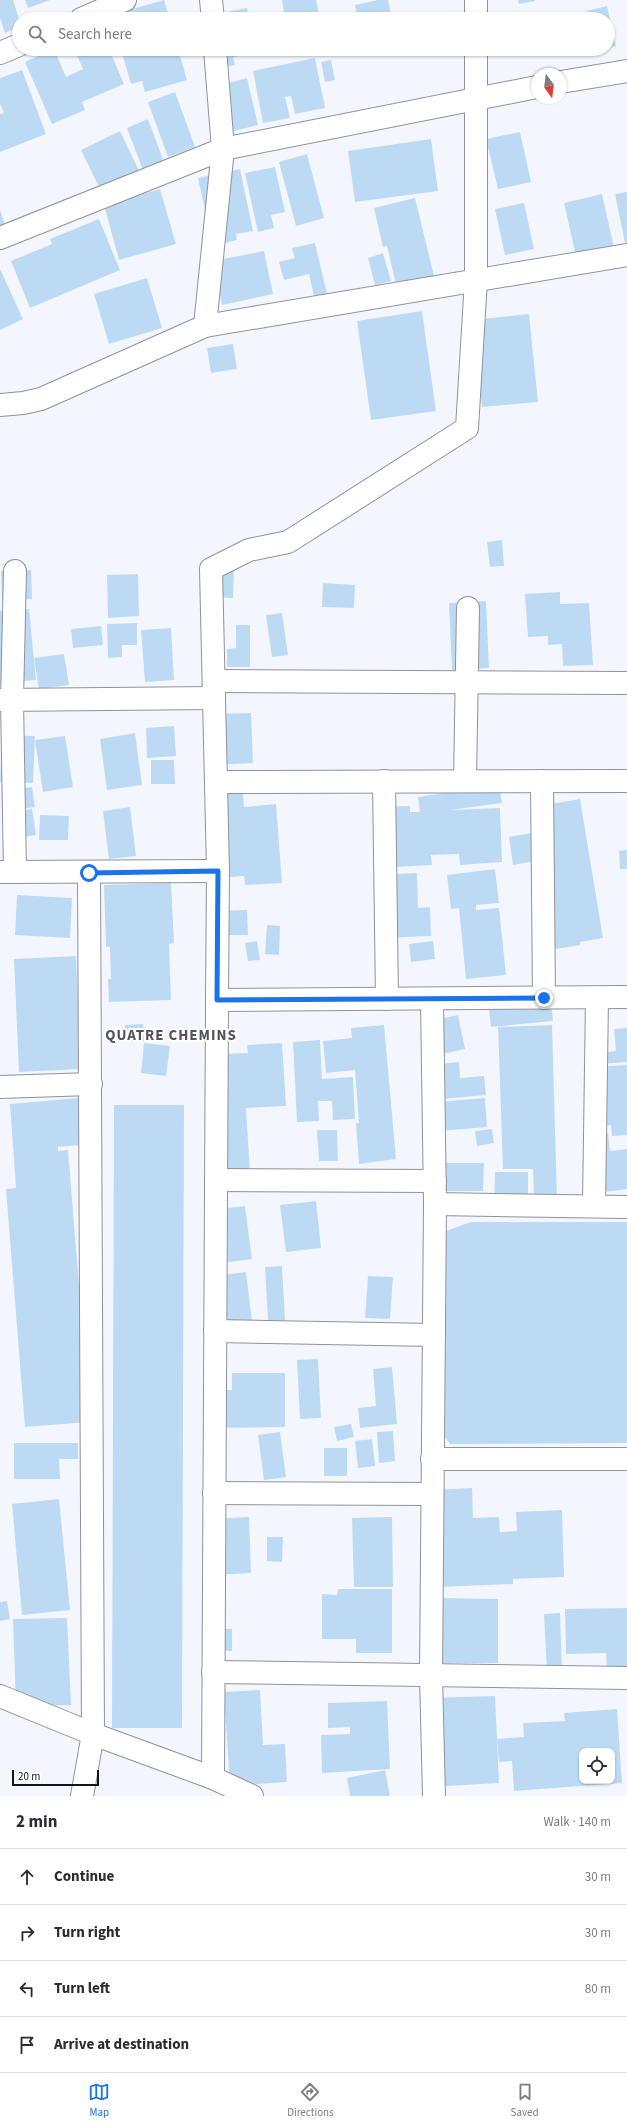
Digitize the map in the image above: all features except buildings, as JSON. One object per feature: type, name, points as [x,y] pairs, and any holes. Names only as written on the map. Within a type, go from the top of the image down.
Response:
[{"type":"street","points":[[97,12],[125,0]]},
{"type":"street","points":[[211,0],[212,12]]},
{"type":"street","points":[[476,0],[476,12]]},
{"type":"street","points":[[0,54],[12,48]]},
{"type":"street","points":[[205,326],[224,149],[216,56]]},
{"type":"street","points":[[213,1778],[218,871],[211,569],[249,550],[288,542],[466,428],[476,280],[476,56]]},
{"type":"street","points":[[567,81],[627,71]]},
{"type":"street","points":[[0,238],[224,149],[476,97],[531,88]]},
{"type":"street","points":[[0,405],[23,403],[42,399],[205,326],[627,255]]},
{"type":"street","points":[[15,571],[6,700],[7,872],[89,873],[218,871]]},
{"type":"street","points":[[465,781],[468,608]]},
{"type":"street","points":[[6,700],[214,690],[466,682],[627,683]]},
{"type":"street","points":[[216,782],[627,780]]},
{"type":"street","points":[[384,781],[387,999]]},
{"type":"street","points":[[542,781],[544,998]]},
{"type":"street","points":[[82,1796],[93,1734],[89,873]]},
{"type":"street","points":[[217,1000],[627,997]]},
{"type":"street","points":[[594,1206],[597,998]]},
{"type":"street","points":[[432,999],[435,1204],[431,1676],[434,1796]]},
{"type":"street","points":[[0,1087],[91,1084]]},
{"type":"street","points":[[216,1180],[435,1181]]},
{"type":"street","points":[[435,1204],[627,1207]]},
{"type":"street","points":[[215,1331],[434,1335]]},
{"type":"street","points":[[432,1459],[627,1459]]},
{"type":"street","points":[[214,1493],[432,1494]]},
{"type":"street","points":[[213,1672],[627,1678]]},
{"type":"street","points":[[0,1696],[93,1734],[213,1778],[252,1796]]},
{"type":"district","name":"QUATRE CHEMINS","points":[[171,1035]]},
{"type":"route","points":[[89,873],[218,871],[217,1000],[544,998]]}]
